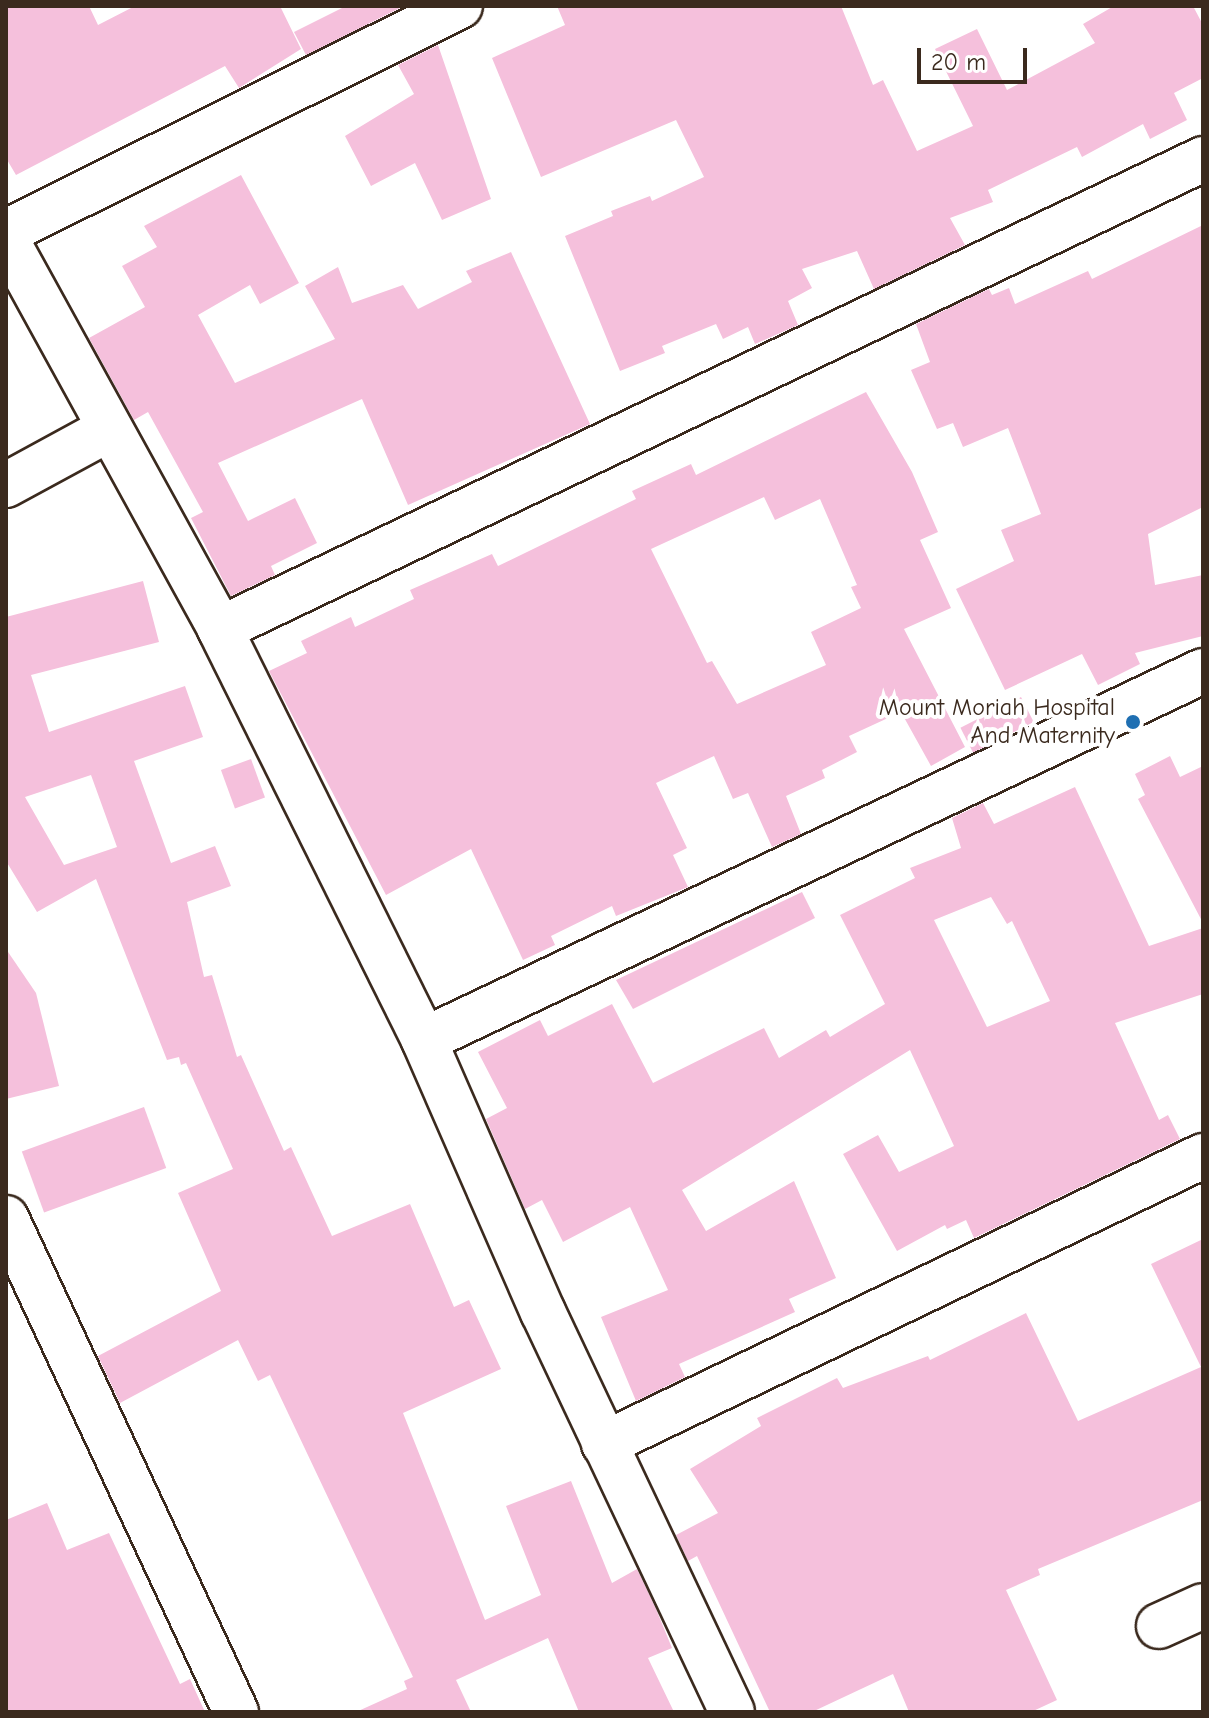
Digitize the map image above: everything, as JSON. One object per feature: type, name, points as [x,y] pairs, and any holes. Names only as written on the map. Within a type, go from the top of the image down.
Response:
[{"type":"street","points":[[6,232],[460,6]]},
{"type":"street","points":[[220,629],[1203,159]]},
{"type":"street","points":[[6,239],[220,629],[424,1040],[604,1444],[732,1712]]},
{"type":"street","points":[[6,485],[109,429]]},
{"type":"street","points":[[424,1040],[1203,671]]},
{"type":"street","points":[[604,1444],[1203,1156]]},
{"type":"street","points":[[6,1218],[236,1712]]},
{"type":"street","points":[[1159,1626],[1203,1606]]},
{"type":"building","points":[[6,6],[89,6],[98,25],[135,6],[280,6],[301,49],[239,88],[225,66],[16,175],[6,158]]},
{"type":"building","points":[[346,6],[404,6],[306,55],[294,32]]},
{"type":"building","points":[[557,6],[841,6],[873,85],[883,80],[917,151],[973,126],[935,49],[977,29],[1007,90],[1095,43],[1083,24],[1114,6],[1193,6],[1203,25],[1203,78],[1174,93],[1187,120],[1150,139],[1143,124],[1082,157],[1077,147],[988,190],[993,202],[950,218],[965,245],[874,289],[857,251],[802,269],[812,288],[788,301],[798,325],[755,344],[748,327],[723,339],[716,324],[662,346],[665,353],[620,371],[565,236],[613,216],[611,211],[650,196],[652,201],[704,177],[676,120],[541,177],[492,58],[565,25]]},
{"type":"building","points":[[438,45],[491,199],[442,220],[415,163],[371,186],[345,136],[414,94],[398,65]]},
{"type":"building","points":[[241,175],[299,283],[260,304],[250,285],[198,315],[235,383],[335,339],[305,286],[338,267],[352,303],[403,285],[418,309],[472,282],[466,271],[511,252],[590,424],[408,505],[362,399],[218,463],[248,521],[295,498],[317,543],[271,566],[275,575],[231,596],[191,518],[203,512],[148,412],[134,420],[89,338],[145,307],[122,266],[157,247],[144,226]]},
{"type":"building","points":[[1203,225],[1203,507],[1148,534],[1155,585],[1203,575],[1203,636],[1135,653],[1140,664],[1098,685],[1082,654],[1005,690],[956,589],[1014,561],[1001,530],[1041,514],[1008,428],[963,447],[953,423],[937,429],[911,370],[930,362],[916,324],[989,289],[992,295],[1009,288],[1015,304],[1088,271],[1092,279]]},
{"type":"building","points":[[866,392],[912,472],[938,532],[920,540],[951,608],[904,629],[965,747],[931,766],[901,712],[849,736],[857,752],[822,770],[825,778],[786,796],[801,834],[772,847],[748,793],[733,799],[714,756],[656,783],[687,848],[673,855],[688,887],[616,916],[612,906],[551,936],[555,945],[523,960],[471,849],[386,895],[269,671],[307,653],[301,641],[351,617],[355,627],[414,599],[410,590],[492,554],[498,566],[636,499],[632,491],[691,464],[696,475]],"holes":[[[764,497],[775,520],[820,499],[857,585],[851,587],[861,608],[811,632],[826,665],[737,704],[712,661],[707,663],[651,549]]]},
{"type":"building","points":[[143,581],[159,642],[31,675],[49,732],[185,686],[203,737],[134,761],[171,863],[215,846],[231,886],[187,902],[204,977],[212,975],[237,1057],[241,1055],[284,1151],[291,1147],[332,1236],[410,1204],[454,1307],[469,1300],[501,1369],[403,1413],[485,1620],[541,1595],[506,1506],[571,1481],[612,1583],[637,1569],[656,1609],[672,1648],[648,1658],[674,1712],[579,1712],[548,1638],[456,1680],[471,1712],[356,1712],[407,1689],[404,1681],[413,1677],[270,1375],[258,1381],[238,1340],[120,1403],[98,1356],[221,1291],[178,1193],[233,1169],[186,1063],[181,1065],[179,1057],[167,1060],[96,879],[37,912],[6,861],[6,617]],"holes":[[[91,775],[117,847],[64,865],[25,797]]]},
{"type":"building","points":[[1021,697],[1034,722],[973,753],[960,728]]},
{"type":"building","points":[[1170,756],[1180,777],[1203,766],[1203,923],[1138,799],[1145,795],[1135,774]]},
{"type":"building","points":[[251,759],[265,798],[235,808],[221,770]]},
{"type":"building","points":[[1075,787],[1149,946],[1203,928],[1203,994],[1115,1023],[1159,1120],[1168,1115],[1180,1139],[974,1238],[966,1220],[947,1229],[945,1225],[897,1251],[843,1154],[878,1135],[899,1172],[954,1146],[910,1050],[682,1190],[706,1231],[794,1181],[836,1278],[789,1299],[795,1312],[679,1364],[685,1377],[636,1401],[601,1317],[668,1290],[630,1207],[563,1242],[542,1200],[525,1209],[486,1119],[507,1108],[478,1052],[540,1020],[548,1036],[612,1004],[653,1083],[764,1028],[779,1058],[826,1030],[830,1037],[885,1004],[840,915],[915,878],[910,868],[961,848],[952,818],[983,803],[994,824]],"holes":[[[991,897],[1007,924],[1012,921],[1050,1001],[987,1027],[934,920]]]},
{"type":"building","points":[[802,892],[815,918],[633,1009],[616,980]]},
{"type":"building","points":[[6,949],[36,993],[59,1086],[6,1099]]},
{"type":"building","points":[[144,1107],[166,1168],[44,1213],[22,1151]]},
{"type":"building","points":[[1203,1239],[1203,1500],[1038,1569],[1040,1575],[1006,1590],[1057,1700],[1031,1712],[909,1712],[893,1674],[812,1712],[770,1712],[697,1556],[688,1561],[676,1535],[718,1513],[690,1469],[761,1426],[757,1418],[837,1378],[843,1388],[928,1356],[930,1360],[1026,1313],[1078,1421],[1201,1367],[1151,1264]]},
{"type":"building","points":[[47,1503],[67,1550],[109,1533],[180,1684],[190,1679],[205,1712],[6,1712],[6,1520]]},
{"type":"place","name":"Mount Moriah Hospital And Maternity","points":[[1133,722]]}]
